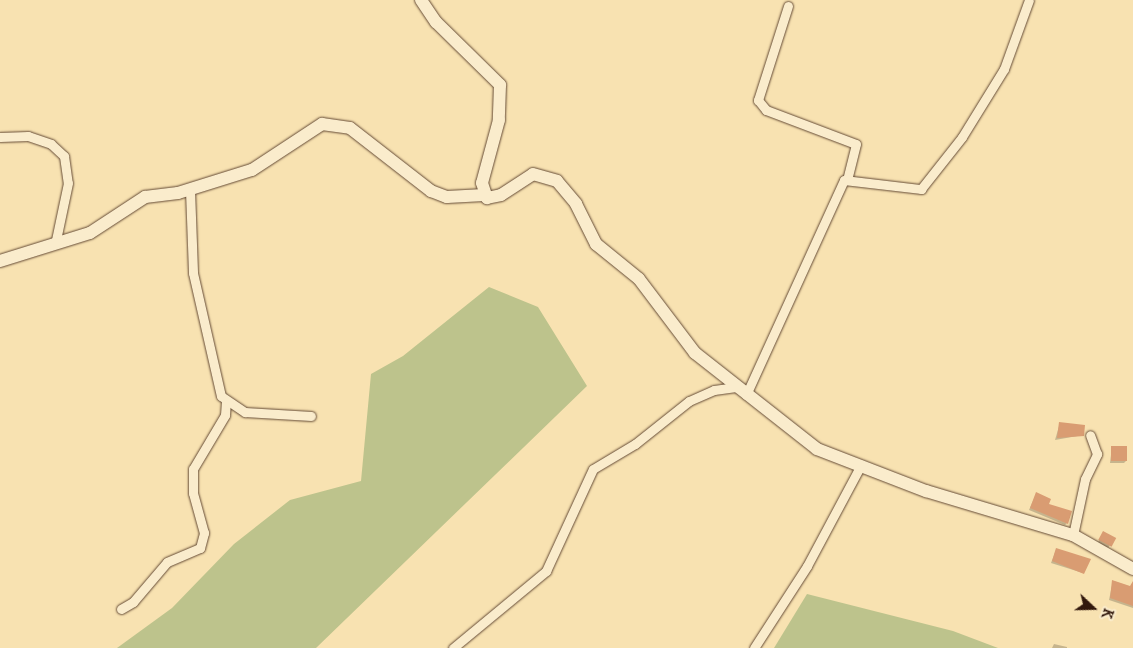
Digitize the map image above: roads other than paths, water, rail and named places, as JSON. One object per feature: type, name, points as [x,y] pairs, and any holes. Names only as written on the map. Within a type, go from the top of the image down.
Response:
[{"type":"street","points":[[421,0],[436,22],[500,84],[500,113],[482,184],[484,195]]},
{"type":"street","points":[[847,180],[921,189],[962,137],[1000,76],[1029,0]]},
{"type":"street","points":[[741,391],[847,180],[856,144],[766,110],[758,100],[788,6]]},
{"type":"street","points":[[0,261],[56,240],[90,232],[145,197],[190,190],[252,170],[311,128],[334,124],[350,128],[376,145],[422,188],[447,196],[501,195],[533,174],[557,181],[576,204],[596,244],[639,279],[695,353],[817,449],[926,491],[1073,536],[1133,569]]},
{"type":"street","points":[[0,137],[28,136],[51,144],[64,156],[68,184],[56,240]]},
{"type":"street","points":[[190,190],[192,273],[215,381],[226,400],[245,412],[311,416]]},
{"type":"street","points":[[453,648],[546,571],[593,469],[635,444],[689,401],[714,390],[741,391]]},
{"type":"street","points":[[120,609],[133,602],[167,562],[200,548],[204,533],[193,493],[193,469],[225,415],[226,400]]},
{"type":"street","points":[[1073,536],[1085,480],[1098,454],[1090,435]]},
{"type":"street","points":[[754,648],[807,566],[861,465]]}]
